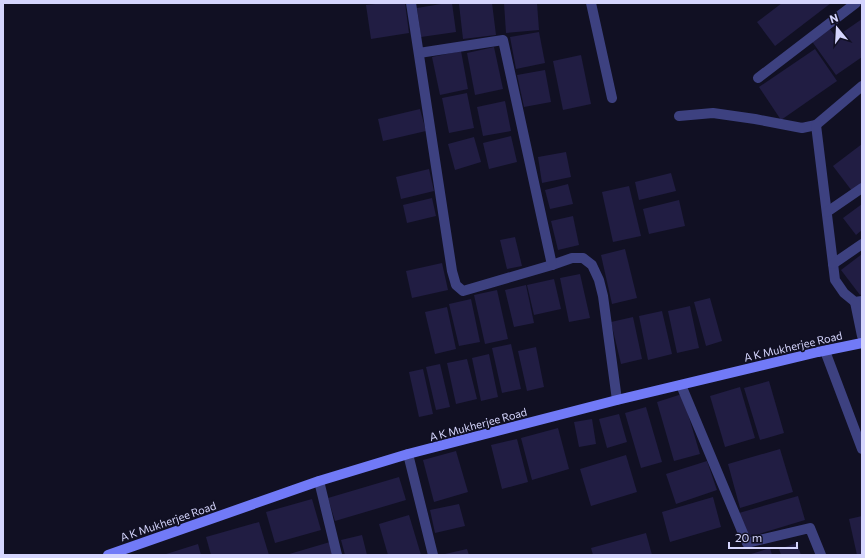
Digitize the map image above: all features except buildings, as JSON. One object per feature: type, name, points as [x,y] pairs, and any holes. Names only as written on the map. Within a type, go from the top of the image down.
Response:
[{"type":"street","points":[[411,3],[452,271],[456,285],[463,291],[572,258],[583,258],[592,265],[600,280],[617,400]]},
{"type":"street","points":[[591,3],[612,98]]},
{"type":"street","points":[[758,78],[856,3]]},
{"type":"street","points":[[419,53],[503,40],[552,265]]},
{"type":"street","points":[[679,116],[713,113],[802,128],[816,125],[862,86]]},
{"type":"street","points":[[816,125],[835,280],[844,293],[858,301],[862,336]]},
{"type":"street","points":[[827,212],[862,188]]},
{"type":"street","points":[[833,264],[862,244]]},
{"type":"street","name":"A K Mukherjee Road","points":[[108,555],[319,481],[408,454],[617,400],[862,343]]},
{"type":"street","points":[[825,351],[862,449]]},
{"type":"street","points":[[681,385],[747,543],[810,528],[821,555]]},
{"type":"street","points":[[408,454],[433,555]]},
{"type":"street","points":[[319,481],[337,555]]}]
